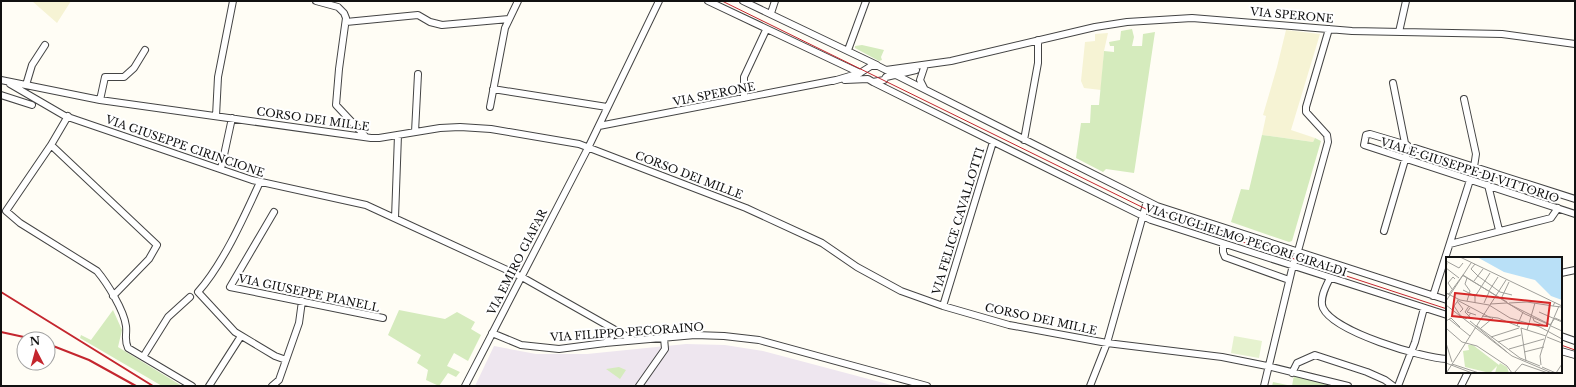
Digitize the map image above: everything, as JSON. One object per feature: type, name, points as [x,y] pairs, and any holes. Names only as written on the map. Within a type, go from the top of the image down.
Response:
[{"type":"street","points":[[216,116],[218,77],[233,1]]},
{"type":"street","points":[[316,1],[338,7],[344,13],[346,22],[338,68],[336,105],[366,137]]},
{"type":"street","points":[[490,107],[509,19],[518,1]]},
{"type":"street","name":"VIA EMIRO GIAFAR","points":[[465,386],[520,276],[588,148],[659,1]]},
{"type":"street","name":"VIA GUGLIELMO PECORI GIRALDI","points":[[708,1],[766,30],[846,65],[993,142],[1142,216],[1223,245],[1293,265],[1446,315]]},
{"type":"street","points":[[743,1],[848,50],[883,70],[939,63]]},
{"type":"street","points":[[771,14],[775,1]]},
{"type":"street","points":[[848,50],[866,1]]},
{"type":"street","points":[[1399,32],[1406,1]]},
{"type":"street","points":[[346,22],[418,15],[430,22],[442,25],[509,19]]},
{"type":"street","name":"VIA SPERONE","points":[[939,63],[991,53],[1067,33],[1127,22],[1192,18],[1329,29],[1502,34],[1575,44]]},
{"type":"street","points":[[1264,386],[1267,366],[1289,280],[1328,142],[1327,135],[1306,112],[1306,107],[1329,29]]},
{"type":"street","points":[[744,98],[744,78],[766,30]]},
{"type":"street","points":[[1024,140],[1029,124],[1038,63],[1038,40]]},
{"type":"street","points":[[26,85],[32,65],[45,45]]},
{"type":"street","points":[[100,100],[105,77],[124,77],[134,68],[145,50]]},
{"type":"street","points":[[866,76],[871,66],[895,74],[924,68],[939,63]]},
{"type":"street","points":[[845,77],[847,72],[846,65]]},
{"type":"street","points":[[924,68],[920,75],[920,80],[925,90]]},
{"type":"street","points":[[833,81],[845,77],[866,76],[882,81],[883,70]]},
{"type":"street","points":[[415,132],[418,74]]},
{"type":"street","name":"VIA GUGLIELMO PECORI GIRALDI","points":[[895,74],[1147,201],[1192,218],[1446,300]]},
{"type":"street","points":[[833,81],[866,76]]},
{"type":"street","name":"CORSO DEI MILLE","points":[[3,81],[100,100],[366,137],[379,138],[460,127],[491,129],[579,144],[690,185],[753,211],[822,243],[857,267],[901,291],[943,306],[1009,325],[1107,343],[1222,357],[1267,366],[1348,386]]},
{"type":"street","name":"VIA GIUSEPPE CIRINCIONE","points":[[3,81],[68,116],[221,169],[260,182],[366,206],[520,276],[633,340]]},
{"type":"street","name":"VIA SPERONE","points":[[599,126],[833,81]]},
{"type":"street","points":[[1384,231],[1405,160],[1407,145],[1393,82]]},
{"type":"street","points":[[493,89],[607,107]]},
{"type":"street","points":[[1,95],[32,106]]},
{"type":"street","points":[[1464,99],[1476,154],[1474,167]]},
{"type":"street","points":[[68,116],[51,145],[6,211],[20,223],[97,271],[106,281],[126,326],[124,340],[128,348],[192,386]]},
{"type":"street","points":[[221,169],[232,118]]},
{"type":"street","name":"VIALE GIUSEPPE DI VITTORIO","points":[[1407,145],[1370,134],[1366,135],[1364,145],[1405,160],[1488,185],[1575,214]]},
{"type":"street","points":[[395,218],[398,135]]},
{"type":"street","name":"VIA FELICE CAVALLOTTI","points":[[943,306],[993,142]]},
{"type":"street","points":[[51,145],[157,245],[149,259],[113,296]]},
{"type":"street","name":"VIALE GIUSEPPE DI VITTORIO","points":[[1415,148],[1575,199]]},
{"type":"street","points":[[1428,167],[1432,154]]},
{"type":"street","points":[[1433,296],[1470,180]]},
{"type":"street","points":[[260,182],[248,209],[219,262],[207,282],[198,292],[235,332],[275,356],[286,360]]},
{"type":"street","points":[[1514,194],[1519,182]]},
{"type":"street","points":[[1488,185],[1499,230]]},
{"type":"street","points":[[1090,386],[1107,343],[1147,201]]},
{"type":"street","points":[[1450,244],[1487,236],[1499,230],[1551,218],[1558,208]]},
{"type":"street","name":"VIA GIUSEPPE PIANELL","points":[[274,212],[230,287],[383,318]]},
{"type":"street","points":[[1223,245],[1225,258],[1289,280]]},
{"type":"street","points":[[1562,273],[1575,270]]},
{"type":"street","points":[[1330,278],[1322,304],[1324,310],[1347,328],[1374,341],[1425,356],[1446,359]]},
{"type":"street","points":[[143,357],[168,317],[190,297]]},
{"type":"street","points":[[272,386],[279,380],[300,324],[302,301]]},
{"type":"street","points":[[1398,386],[1411,352],[1424,308]]},
{"type":"street","points":[[605,343],[615,330]]},
{"type":"street","name":"VIA FILIPPO PECORAINO","points":[[492,333],[521,345],[559,349],[633,340],[664,338],[724,336],[759,340],[927,386]]},
{"type":"street","points":[[209,386],[241,336]]},
{"type":"street","points":[[1562,336],[1575,341]]},
{"type":"street","points":[[639,386],[665,349],[664,338]]},
{"type":"street","points":[[1562,351],[1575,355]]},
{"type":"street","points":[[1292,373],[1297,363],[1315,355],[1367,372],[1385,380],[1393,386]]},
{"type":"street","points":[[1461,386],[1468,373]]},
{"type":"shaded area","points":[[32,1],[71,1],[57,23]]},
{"type":"shaded area","points":[[1286,30],[1320,34],[1291,130],[1315,138],[1313,142],[1262,135],[1266,116],[1263,115]]},
{"type":"shaded area","points":[[1108,33],[1104,51],[1101,90],[1084,88],[1081,81],[1085,42],[1095,41],[1095,34]]},
{"type":"shaded area","points":[[686,344],[725,345],[763,351],[895,386],[475,386],[494,346],[536,354],[587,354]]},
{"type":"green space","points":[[1132,29],[1134,37],[1132,46],[1142,46],[1143,34],[1155,32],[1134,173],[1106,169],[1103,172],[1076,158],[1081,123],[1090,123],[1091,105],[1099,105],[1104,51],[1114,52],[1114,46],[1110,46],[1109,42],[1120,40],[1121,31]]},
{"type":"green space","points":[[862,45],[884,50],[881,57],[882,60],[879,61],[855,48],[855,46]]},
{"type":"green space","points":[[1262,135],[1313,142],[1315,138],[1321,141],[1292,241],[1289,242],[1231,222],[1241,189],[1249,190]]},
{"type":"green space","points":[[113,310],[122,330],[118,347],[182,386],[162,386],[80,338],[81,335],[91,340]]},
{"type":"green space","points":[[399,310],[445,319],[457,312],[475,322],[471,329],[481,335],[468,361],[454,353],[447,366],[460,372],[456,377],[448,373],[439,386],[426,380],[428,370],[417,363],[421,355],[388,335]]},
{"type":"green space","points":[[1234,336],[1262,341],[1259,358],[1231,353]]},
{"type":"green space","points":[[619,367],[626,370],[620,379],[606,369]]},
{"type":"green space","points":[[1294,375],[1334,386],[1292,386]]},
{"type":"green space","points":[[1273,382],[1292,386],[1272,386]]},
{"type":"tram line","points":[[722,1],[1154,213],[1446,309]]},
{"type":"tram line","points":[[1562,345],[1575,350]]},
{"type":"railway","points":[[1,292],[153,386]]},
{"type":"railway","points":[[1,332],[16,335]]},
{"type":"railway","points":[[56,347],[89,360],[136,386]]}]
